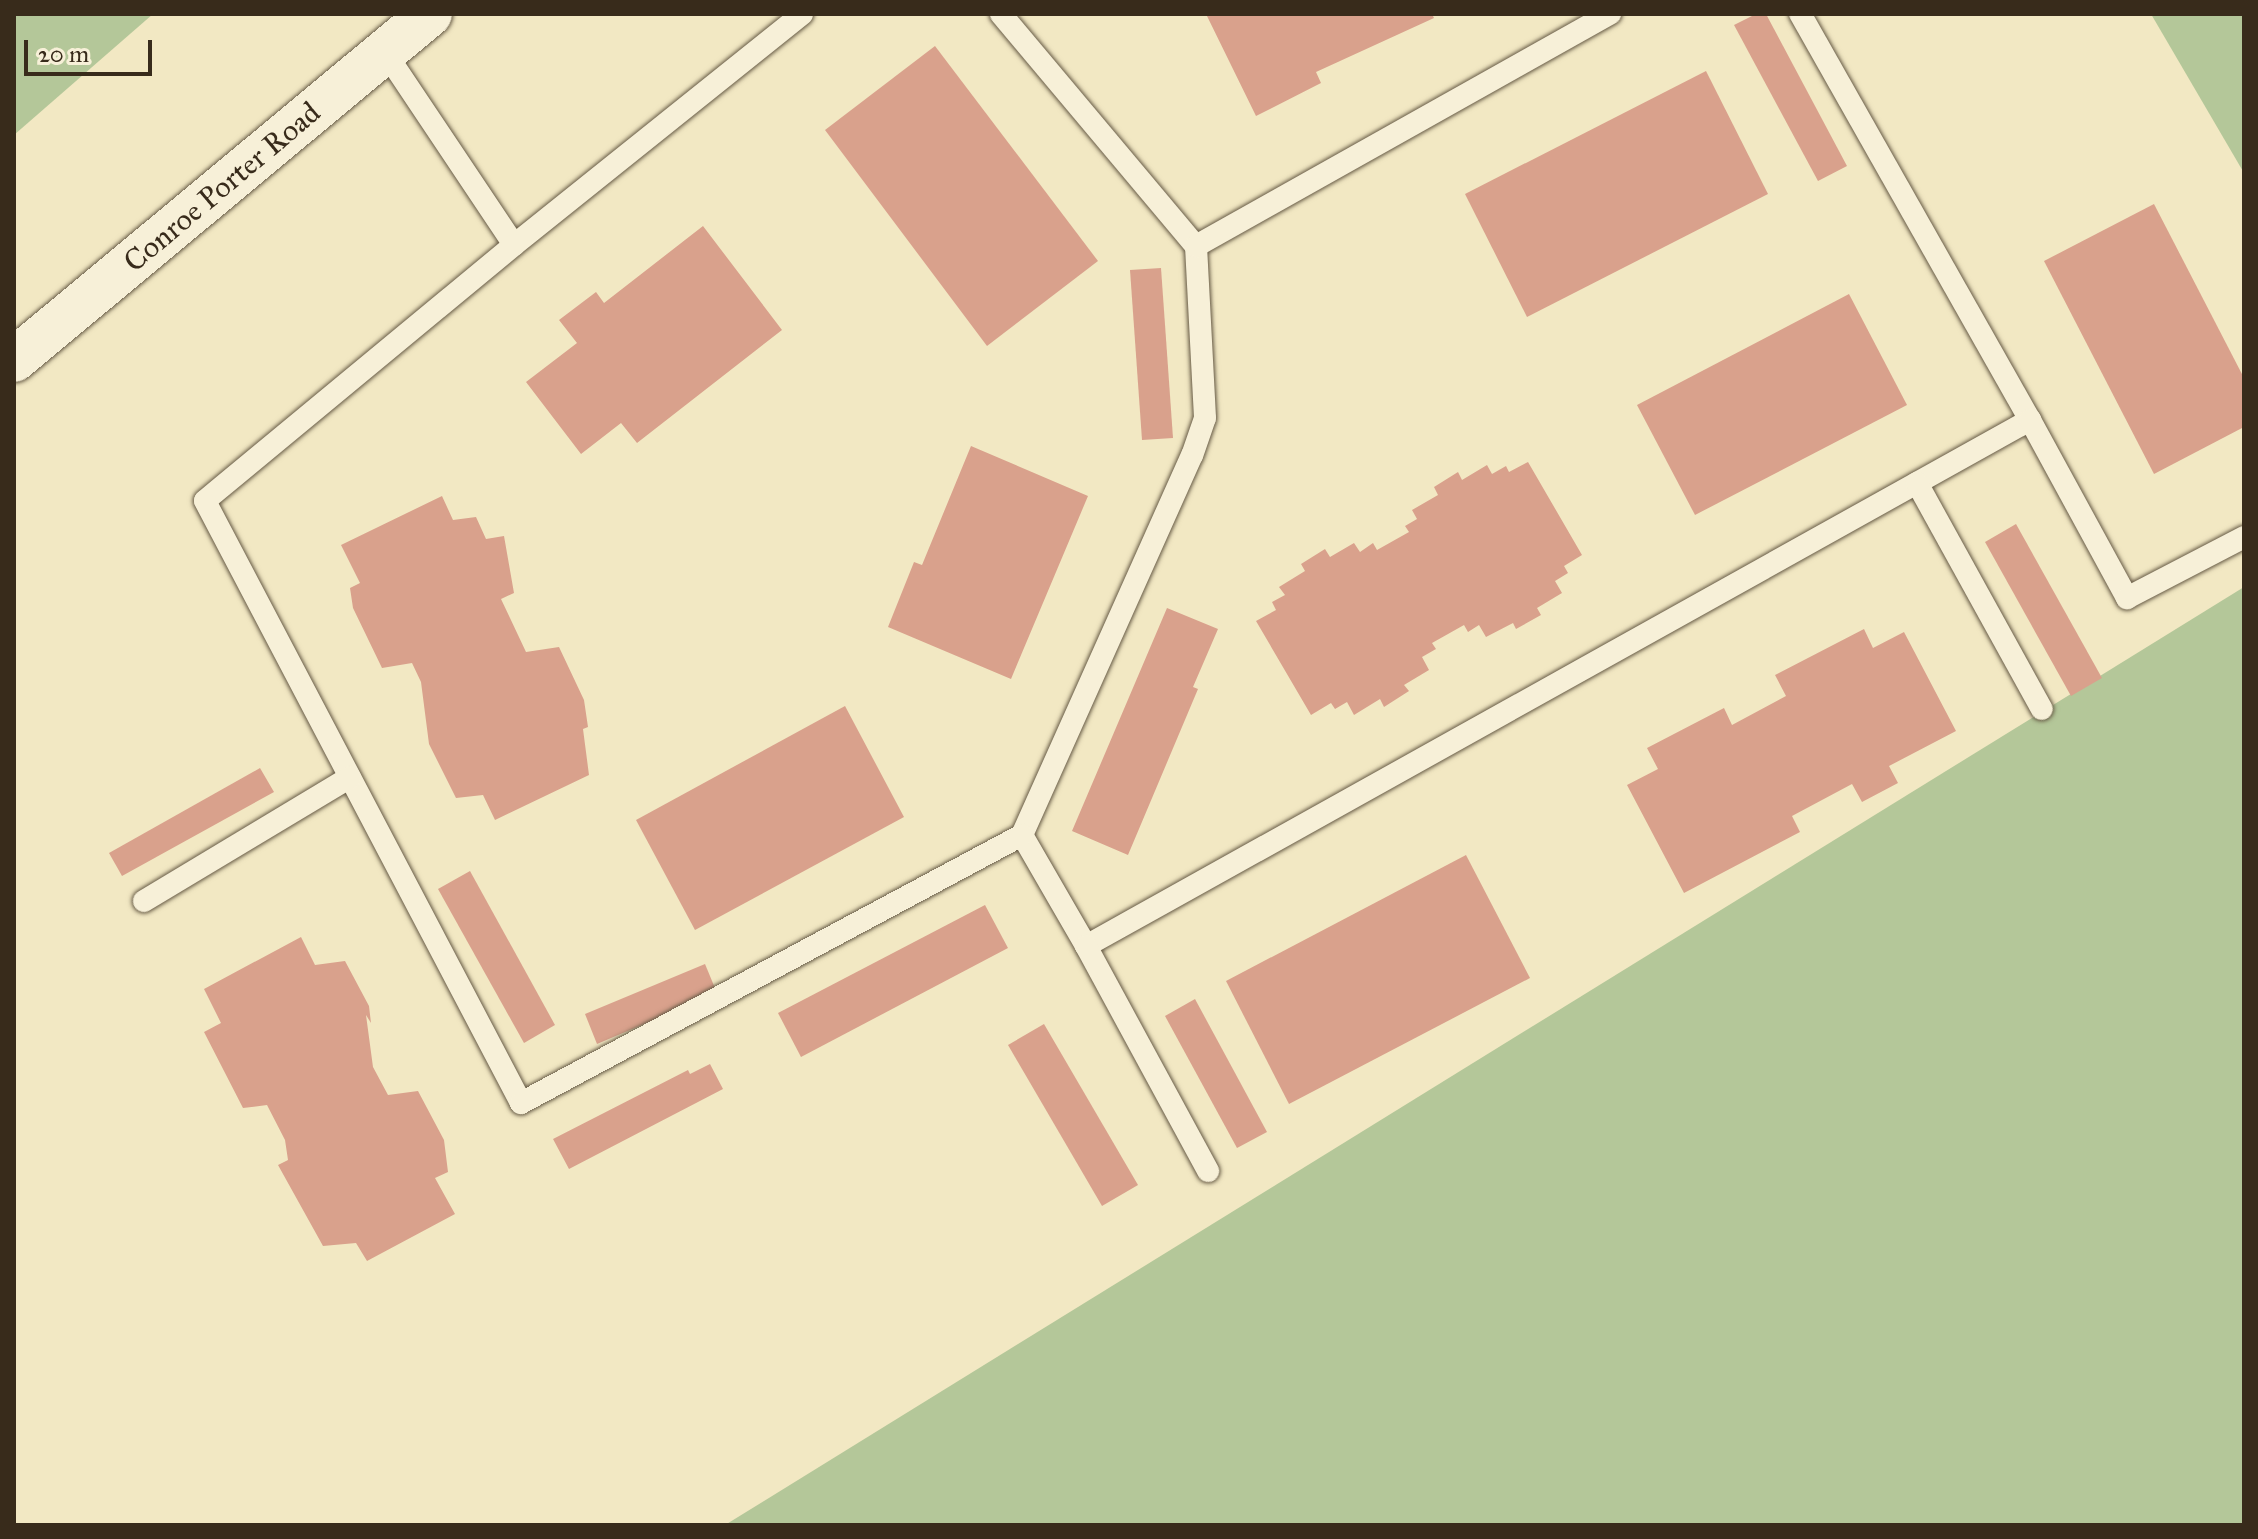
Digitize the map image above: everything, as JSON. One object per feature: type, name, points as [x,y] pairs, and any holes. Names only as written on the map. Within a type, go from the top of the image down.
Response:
[{"type":"main road","name":"Conroe Porter Road","points":[[14,360],[430,14]]},
{"type":"lane","points":[[802,14],[514,245],[205,501],[521,1103],[1022,835],[1192,455],[1205,418],[1196,246],[1001,14]]},
{"type":"lane","points":[[1196,246],[1575,22],[1610,14]]},
{"type":"lane","points":[[1800,14],[2127,598],[2244,537]]},
{"type":"lane","points":[[385,52],[514,245]]},
{"type":"lane","points":[[1086,946],[2030,420]]},
{"type":"lane","points":[[1917,483],[2042,709]]},
{"type":"lane","points":[[144,901],[350,777]]},
{"type":"lane","points":[[1022,835],[1208,1171]]},
{"type":"green space","points":[[14,14],[153,14],[14,135]]},
{"type":"green space","points":[[2151,14],[2244,14],[2244,173]]},
{"type":"green space","points":[[2244,587],[2244,1525],[725,1525]]},
{"type":"building","points":[[1206,14],[1432,14],[1434,18],[1316,72],[1321,83],[1256,116]]},
{"type":"building","points":[[1756,14],[1766,14],[1847,166],[1818,181],[1734,25]]},
{"type":"building","points":[[935,46],[1098,261],[987,346],[825,130]]},
{"type":"building","points":[[1706,71],[1768,194],[1527,317],[1465,194]]},
{"type":"building","points":[[2154,204],[2244,378],[2244,427],[2154,474],[2044,261]]},
{"type":"building","points":[[703,226],[782,330],[637,443],[621,423],[581,454],[526,382],[577,343],[559,320],[596,292],[604,303]]},
{"type":"building","points":[[1161,268],[1173,438],[1142,440],[1130,270]]},
{"type":"building","points":[[1849,294],[1907,405],[1695,515],[1637,405]]},
{"type":"building","points":[[971,446],[1088,496],[1011,679],[888,627],[914,562],[922,565]]},
{"type":"building","points":[[1528,462],[1582,555],[1564,566],[1568,573],[1555,581],[1562,593],[1537,608],[1541,615],[1516,629],[1513,623],[1486,637],[1479,625],[1468,632],[1464,625],[1432,643],[1436,649],[1422,657],[1429,670],[1404,685],[1409,691],[1384,707],[1380,699],[1354,715],[1347,702],[1335,709],[1331,703],[1311,715],[1256,621],[1276,610],[1272,602],[1285,595],[1279,587],[1305,571],[1301,564],[1325,549],[1330,557],[1354,543],[1360,552],[1373,543],[1377,550],[1409,532],[1405,526],[1417,519],[1412,510],[1438,495],[1434,487],[1458,472],[1462,480],[1487,465],[1492,474],[1506,466],[1509,472]]},
{"type":"building","points":[[442,496],[453,520],[476,517],[486,539],[504,536],[514,593],[501,599],[526,652],[559,647],[584,700],[588,727],[583,729],[589,775],[495,820],[483,795],[456,798],[429,744],[421,682],[412,663],[382,668],[353,608],[350,588],[360,583],[341,545]]},
{"type":"building","points":[[2016,524],[2102,678],[2071,696],[1985,542]]},
{"type":"building","points":[[1167,608],[1218,629],[1193,687],[1198,689],[1128,855],[1072,831]]},
{"type":"building","points":[[1864,629],[1873,648],[1904,632],[1956,731],[1889,766],[1898,783],[1862,802],[1852,784],[1792,816],[1800,832],[1684,893],[1627,785],[1658,769],[1647,748],[1724,708],[1732,725],[1786,696],[1775,675]]},
{"type":"building","points":[[845,706],[904,817],[695,930],[636,820]]},
{"type":"building","points":[[260,768],[274,792],[122,876],[109,853]]},
{"type":"building","points":[[1466,855],[1530,978],[1289,1104],[1226,981]]},
{"type":"building","points":[[470,871],[555,1025],[524,1043],[438,889]]},
{"type":"building","points":[[985,905],[1008,948],[801,1057],[778,1013]]},
{"type":"building","points":[[301,937],[315,965],[345,961],[369,1006],[371,1023],[366,1015],[373,1067],[388,1095],[418,1091],[444,1140],[448,1172],[435,1178],[455,1214],[367,1261],[356,1243],[323,1246],[278,1165],[288,1160],[285,1140],[267,1105],[243,1108],[204,1032],[221,1023],[204,989]]},
{"type":"building","points":[[705,964],[717,993],[597,1044],[585,1014]]},
{"type":"building","points":[[1195,999],[1267,1132],[1237,1148],[1165,1016]]},
{"type":"building","points":[[1044,1024],[1138,1185],[1102,1206],[1008,1045]]},
{"type":"building","points":[[710,1064],[723,1089],[569,1169],[553,1139],[688,1070],[690,1074]]}]
